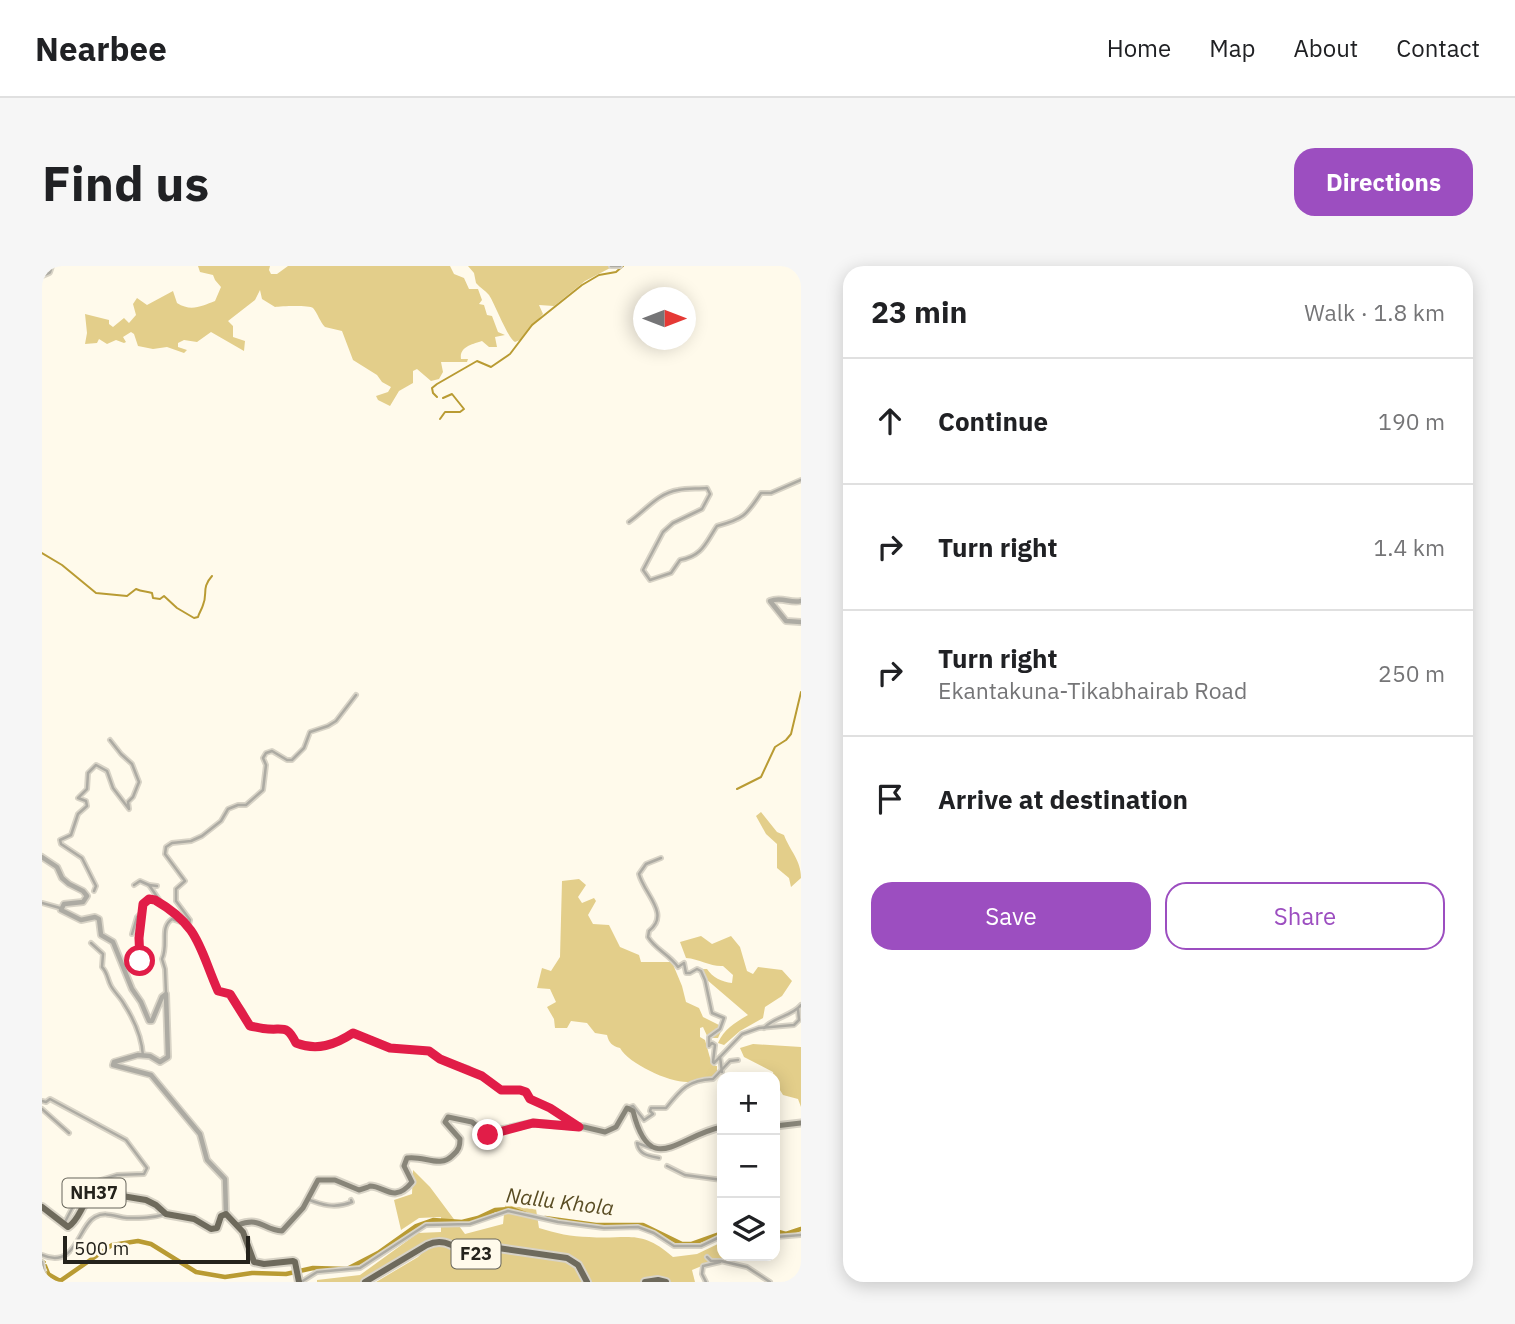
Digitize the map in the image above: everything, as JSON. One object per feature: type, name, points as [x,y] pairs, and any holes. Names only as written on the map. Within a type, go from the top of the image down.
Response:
[{"type":"main road","points":[[238,1225],[254,1221],[282,1231],[303,1208],[315,1183],[322,1180],[335,1181],[357,1190],[373,1187],[390,1193],[409,1186],[412,1180],[404,1166],[407,1158],[442,1163],[459,1148],[460,1139],[445,1122],[446,1117],[472,1122],[489,1136],[501,1130],[533,1123],[579,1127],[599,1132],[615,1127],[627,1108],[633,1111],[638,1129],[646,1143],[655,1148],[667,1149],[695,1135],[717,1128]]},
{"type":"main road","points":[[780,1125],[801,1123]]},
{"type":"main road","name":"NH37","points":[[42,1207],[64,1224],[71,1226],[87,1199],[98,1192],[146,1200],[166,1214],[194,1219],[214,1230],[221,1216],[226,1214]]},
{"type":"main road","points":[[226,1214],[244,1234],[254,1262],[295,1262],[300,1282]]},
{"type":"main road","name":"F23","points":[[365,1282],[436,1241],[453,1245],[472,1255],[484,1249],[498,1248],[567,1258],[578,1265],[587,1282]]},
{"type":"main road","points":[[645,1282],[666,1282]]},
{"type":"street","points":[[42,275],[49,272],[51,266]]},
{"type":"street","points":[[611,266],[620,266]]},
{"type":"street","points":[[629,522],[650,503],[678,490],[707,488],[710,494],[702,509],[673,523],[663,532],[643,570],[650,580],[671,573],[680,560],[706,546],[717,526],[742,518],[761,494],[771,493],[801,480]]},
{"type":"street","points":[[801,601],[793,603],[780,598],[770,601],[785,620],[801,622]]},
{"type":"street","points":[[189,925],[190,920],[176,901],[176,889],[185,881],[165,854],[166,848],[172,843],[191,841],[202,836],[221,821],[228,809],[251,802],[263,790],[266,753],[272,751],[292,760],[304,748],[310,732],[336,721],[356,695]]},
{"type":"street","points":[[61,908],[64,904],[83,902],[95,892],[96,886],[82,858],[61,845],[60,840],[73,832],[79,814],[87,806],[86,802],[78,798],[87,789],[88,773],[96,765],[107,771],[113,788],[129,809],[128,802],[139,782],[132,764],[110,740]]},
{"type":"street","points":[[42,858],[57,867],[62,878],[69,884],[83,891],[87,896],[83,902]]},
{"type":"street","points":[[661,858],[646,864],[639,874],[656,907],[659,920],[648,937],[656,950],[671,957],[678,967],[684,963],[686,973],[697,969],[701,971],[712,1013],[724,1018],[720,1029],[709,1037],[709,1046],[712,1043],[715,1045],[713,1062],[715,1063],[742,1034],[764,1028],[794,1025],[799,1020],[798,1009]]},
{"type":"street","points":[[134,885],[140,881],[157,886]]},
{"type":"street","points":[[149,885],[159,896],[161,903]]},
{"type":"street","points":[[121,963],[135,970],[140,966],[140,914],[143,904],[149,899],[161,903],[189,925],[204,952],[218,991],[230,994],[250,1026],[266,1030],[284,1028],[291,1033],[296,1043],[309,1048],[320,1048],[342,1041],[353,1033],[390,1048],[424,1049],[440,1059],[475,1072],[501,1090],[526,1092],[530,1099],[550,1108],[579,1127]]},
{"type":"street","points":[[42,903],[61,908],[64,913],[80,920],[95,917],[99,919],[101,935],[113,942],[149,1021],[152,1021],[162,997],[166,995]]},
{"type":"street","points":[[132,934],[140,914]]},
{"type":"street","points":[[189,925],[172,919],[164,928],[166,950],[162,959],[165,969],[168,1057],[160,1062],[150,1056],[143,1056],[114,1062],[113,1065],[145,1071],[157,1081],[200,1134],[207,1160],[225,1179],[226,1214]]},
{"type":"street","points":[[91,943],[103,954],[102,967],[140,1034],[144,1044],[143,1056]]},
{"type":"street","points":[[764,1028],[801,1005]]},
{"type":"street","points":[[720,1057],[722,1072]]},
{"type":"street","points":[[722,1072],[730,1061],[738,1060]]},
{"type":"street","points":[[627,1108],[634,1106],[644,1120],[653,1114],[651,1108],[666,1108],[683,1086],[717,1076]]},
{"type":"street","points":[[42,1101],[50,1099],[64,1105],[126,1140],[147,1168],[144,1174],[117,1175],[84,1185],[64,1224]]},
{"type":"street","points":[[42,1109],[69,1133]]},
{"type":"street","points":[[655,1148],[637,1143],[638,1148],[648,1156],[659,1158]]},
{"type":"street","points":[[667,1166],[685,1175],[717,1179]]},
{"type":"street","points":[[307,1199],[333,1208],[346,1205],[352,1202],[351,1200]]},
{"type":"street","points":[[300,1282],[317,1272],[360,1268],[426,1225],[470,1224],[508,1211],[558,1222],[604,1228],[638,1227],[654,1233],[674,1246],[701,1246],[717,1238]]},
{"type":"street","points":[[42,1255],[48,1258],[65,1255],[81,1237],[88,1223],[98,1216],[107,1214],[124,1218],[146,1218],[166,1214]]},
{"type":"street","points":[[780,1237],[801,1235]]},
{"type":"street","points":[[707,1258],[711,1261],[741,1265],[770,1282]]},
{"type":"street","points":[[42,1262],[45,1282]]},
{"type":"street","points":[[706,1282],[702,1274],[704,1266],[723,1262]]},
{"type":"street","points":[[750,1269],[753,1264]]},
{"type":"shaded area","points":[[198,266],[270,266],[271,274],[277,274],[288,266],[450,266],[454,274],[464,278],[469,289],[478,289],[482,300],[479,304],[484,305],[487,315],[492,316],[498,332],[505,335],[495,337],[497,347],[489,347],[482,341],[465,348],[461,359],[468,359],[467,362],[441,362],[443,372],[439,379],[431,381],[417,369],[413,371],[413,383],[399,391],[390,406],[376,396],[388,392],[391,387],[353,360],[342,331],[325,327],[311,307],[275,307],[262,299],[260,290],[255,300],[228,321],[233,326],[233,337],[245,341],[244,351],[211,332],[197,342],[184,340],[178,343],[178,347],[187,350],[184,353],[167,347],[153,349],[138,346],[131,332],[123,337],[126,342],[124,343],[116,340],[107,344],[99,339],[97,343],[85,344],[85,314],[109,320],[113,327],[124,318],[129,323],[136,315],[133,304],[137,298],[147,305],[173,291],[177,303],[187,307],[215,301],[221,287],[213,275],[200,272]]},
{"type":"shaded area","points":[[468,266],[614,266],[585,281],[554,306],[539,305],[543,314],[520,340],[515,342],[489,295],[476,283],[474,273]]},
{"type":"shaded area","points":[[761,812],[777,832],[784,835],[797,861],[801,878],[791,887],[789,878],[777,868],[777,844],[766,834],[756,816]]},
{"type":"shaded area","points":[[579,879],[586,885],[578,897],[582,903],[594,898],[596,901],[588,915],[593,924],[609,925],[620,947],[639,955],[641,962],[672,962],[686,1002],[699,1008],[703,1017],[723,1027],[718,1038],[708,1038],[703,1027],[700,1028],[700,1037],[705,1040],[712,1065],[717,1066],[717,1077],[692,1082],[671,1079],[632,1060],[620,1048],[611,1044],[607,1035],[595,1033],[587,1023],[571,1021],[567,1028],[555,1028],[554,1019],[547,1007],[556,1002],[550,989],[537,988],[542,968],[551,971],[560,957],[562,881]]},
{"type":"shaded area","points":[[701,936],[712,944],[731,936],[740,947],[747,971],[753,974],[758,967],[782,970],[792,981],[782,996],[765,1007],[763,1018],[740,1031],[724,1045],[718,1043],[724,1034],[748,1015],[706,979],[701,969],[707,969],[714,977],[732,983],[733,975],[723,966],[686,958],[680,942]]},
{"type":"shaded area","points":[[753,1044],[801,1047],[801,1107],[798,1099],[783,1095],[780,1090],[780,1072],[773,1072],[744,1057],[740,1048]]},
{"type":"shaded area","points":[[413,1170],[430,1187],[465,1234],[503,1224],[505,1205],[536,1209],[539,1228],[583,1237],[633,1237],[651,1242],[673,1257],[697,1254],[717,1244],[717,1260],[692,1270],[695,1282],[376,1282],[418,1257],[422,1253],[419,1251],[365,1282],[317,1282],[360,1275],[418,1233],[441,1232],[441,1217],[419,1218],[401,1230],[394,1200],[412,1194]]},
{"type":"waterway","points":[[437,397],[432,388],[437,384],[477,361],[491,367],[510,354],[532,325],[582,285],[599,275],[616,272],[623,266]]},
{"type":"waterway","points":[[440,419],[445,412],[460,412],[464,409],[452,394],[443,398]]},
{"type":"waterway","points":[[42,553],[62,565],[96,593],[127,596],[136,589],[150,592],[153,598],[160,599],[164,596],[194,618],[198,617],[202,608],[207,584],[212,576]]},
{"type":"waterway","points":[[737,789],[761,777],[775,747],[791,734],[801,692]]},
{"type":"waterway","name":"Nallu Khola","points":[[46,1273],[60,1281],[112,1245],[138,1241],[151,1244],[196,1272],[225,1277],[252,1273],[286,1274],[313,1268],[347,1269],[378,1253],[416,1226],[433,1220],[462,1222],[495,1210],[512,1209],[526,1214]]},
{"type":"waterway","name":"Nallu Khola","points":[[545,1218],[596,1225],[643,1225],[682,1244],[691,1244],[717,1235]]},
{"type":"waterway","name":"Nallu Khola","points":[[780,1232],[786,1234],[801,1229]]},
{"type":"waterway","name":"Nallu Khola","points":[[46,1265],[50,1275]]},
{"type":"route","points":[[140,961],[140,914],[143,904],[149,899],[155,900],[189,925],[204,952],[218,991],[230,994],[250,1026],[266,1030],[284,1028],[291,1033],[296,1043],[309,1048],[320,1048],[342,1041],[353,1033],[390,1048],[424,1049],[440,1059],[468,1068],[501,1090],[526,1092],[530,1099],[570,1119],[579,1127],[533,1123],[488,1135]]}]
